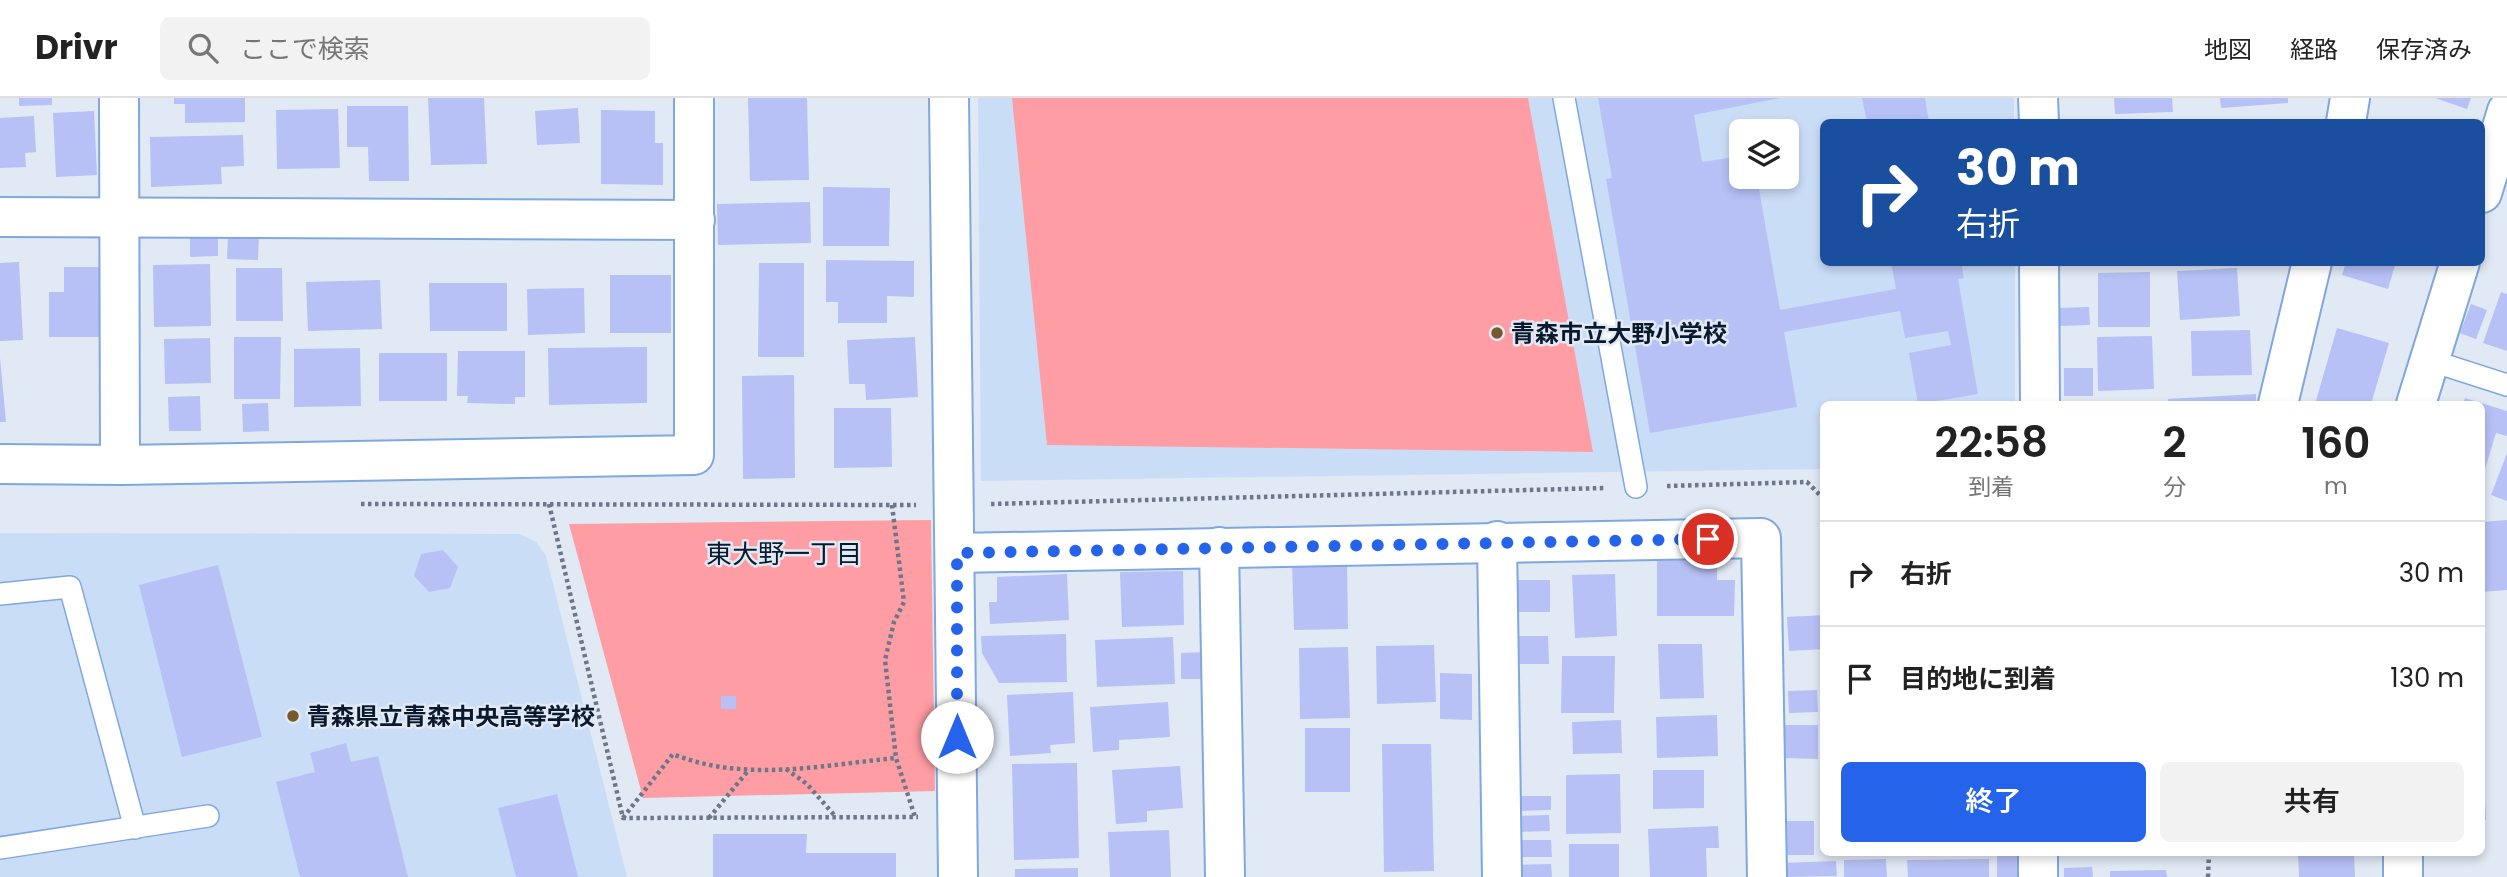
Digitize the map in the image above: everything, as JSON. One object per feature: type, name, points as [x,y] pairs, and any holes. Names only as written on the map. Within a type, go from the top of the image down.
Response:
[{"type":"street","points":[[118,98],[120,465]]},
{"type":"street","points":[[0,464],[120,465],[694,455],[694,98]]},
{"type":"street","points":[[949,98],[957,553],[958,877]]},
{"type":"street","points":[[2038,98],[2039,119]]},
{"type":"street","points":[[2346,119],[2350,98]]},
{"type":"street","points":[[2485,183],[2507,111]]},
{"type":"street","points":[[0,217],[695,220]]},
{"type":"street","points":[[2039,266],[2040,401]]},
{"type":"street","points":[[2279,401],[2311,266]]},
{"type":"street","points":[[2417,401],[2459,266]]},
{"type":"street","points":[[957,553],[1761,538],[1767,877]]},
{"type":"street","points":[[1497,541],[1502,877]]},
{"type":"street","points":[[1219,547],[1225,877]]},
{"type":"street","points":[[2038,856],[2038,877]]},
{"type":"street","points":[[2403,856],[2403,877]]},
{"type":"lane","points":[[1564,98],[1636,487]]},
{"type":"lane","points":[[2429,360],[2507,385]]},
{"type":"lane","points":[[0,594],[70,587],[135,828]]},
{"type":"lane","points":[[0,848],[208,816]]},
{"type":"path","points":[[549,504],[622,818]]},
{"type":"path","points":[[892,505],[904,602],[894,622],[885,660],[896,758],[915,817]]},
{"type":"path","points":[[622,818],[673,754],[696,763],[748,772],[896,758]]},
{"type":"path","points":[[786,768],[807,784],[835,817]]},
{"type":"path","points":[[709,818],[748,772]]},
{"type":"path","points":[[622,818],[958,816]]},
{"type":"path","points":[[2208,877],[2209,856]]},
{"type":"shaded area","name":"青森市立大野小学校","points":[[978,98],[2014,98],[2014,119],[1820,119],[1820,266],[2015,266],[2015,401],[1820,401],[1820,469],[981,481]]},
{"type":"shaded area","points":[[1012,98],[1528,98],[1593,452],[1047,445]]},
{"type":"shaded area","points":[[931,520],[935,791],[643,798],[569,524]]},
{"type":"shaded area","name":"青森県立青森中央高等学校","points":[[0,533],[520,534],[536,542],[546,556],[627,877],[0,877]]},
{"type":"building","points":[[19,98],[52,98],[52,105],[19,106]]},
{"type":"building","points":[[174,98],[245,98],[245,122],[185,123],[185,104],[174,104]]},
{"type":"building","points":[[428,98],[484,98],[487,164],[431,165]]},
{"type":"building","points":[[748,98],[807,98],[809,180],[750,181]]},
{"type":"building","points":[[1598,98],[1780,98],[1694,115],[1702,162],[1729,158],[1729,189],[1759,189],[1780,310],[1896,289],[1892,266],[1962,266],[1964,278],[1958,279],[1978,394],[1936,401],[1917,401],[1909,353],[1951,345],[1948,331],[1905,338],[1900,311],[1784,332],[1797,407],[1650,433],[1606,179],[1612,178]]},
{"type":"building","points":[[1862,98],[1925,98],[1928,119],[1866,119]]},
{"type":"building","points":[[2114,98],[2172,98],[2173,112],[2115,114]]},
{"type":"building","points":[[2220,98],[2288,98],[2288,103],[2221,108]]},
{"type":"building","points":[[2435,98],[2471,98],[2467,109]]},
{"type":"building","points":[[347,106],[408,106],[409,181],[369,181],[368,147],[347,147]]},
{"type":"building","points":[[578,108],[580,143],[537,145],[535,111]]},
{"type":"building","points":[[338,109],[340,168],[277,169],[276,110]]},
{"type":"building","points":[[601,110],[655,111],[655,143],[663,143],[663,185],[601,184]]},
{"type":"building","points":[[94,111],[97,175],[56,177],[53,113]]},
{"type":"building","points":[[34,116],[36,152],[25,153],[26,167],[0,168],[0,118]]},
{"type":"building","points":[[243,135],[244,166],[221,167],[222,184],[151,187],[150,137]]},
{"type":"building","points":[[823,187],[890,188],[889,246],[823,246]]},
{"type":"building","points":[[810,202],[811,243],[718,245],[717,204]]},
{"type":"building","points":[[228,234],[259,235],[258,260],[227,259]]},
{"type":"building","points":[[190,236],[218,236],[218,256],[190,257]]},
{"type":"building","points":[[826,260],[914,261],[914,297],[887,296],[887,323],[838,323],[838,302],[826,302]]},
{"type":"building","points":[[19,262],[23,340],[0,341],[0,263]]},
{"type":"building","points":[[759,263],[804,263],[804,357],[758,357]]},
{"type":"building","points":[[210,264],[211,326],[154,327],[153,265]]},
{"type":"building","points":[[2345,266],[2395,266],[2388,289],[2342,275]]},
{"type":"building","points":[[64,267],[103,267],[103,337],[49,337],[49,292],[64,292]]},
{"type":"building","points":[[236,268],[282,268],[283,321],[236,321]]},
{"type":"building","points":[[2237,268],[2240,316],[2180,320],[2177,271]]},
{"type":"building","points":[[2150,272],[2150,327],[2098,327],[2098,273]]},
{"type":"building","points":[[610,275],[671,275],[671,333],[610,333]]},
{"type":"building","points":[[380,280],[382,329],[308,331],[306,282]]},
{"type":"building","points":[[429,283],[507,283],[507,331],[430,331]]},
{"type":"building","points":[[584,288],[585,333],[528,335],[527,289]]},
{"type":"building","points":[[2501,292],[2507,294],[2507,351],[2483,343]]},
{"type":"building","points":[[2471,304],[2487,310],[2476,339],[2460,333]]},
{"type":"building","points":[[2089,307],[2090,325],[2058,326],[2057,308]]},
{"type":"building","points":[[2337,328],[2389,343],[2372,401],[2316,401]]},
{"type":"building","points":[[2250,330],[2252,375],[2192,376],[2191,331]]},
{"type":"building","points":[[2152,336],[2154,389],[2098,391],[2097,337]]},
{"type":"building","points":[[234,337],[281,337],[280,399],[234,399]]},
{"type":"building","points":[[915,337],[918,397],[866,400],[865,384],[849,384],[847,340]]},
{"type":"building","points":[[210,338],[211,383],[165,384],[164,339]]},
{"type":"building","points":[[647,347],[647,403],[549,405],[548,348]]},
{"type":"building","points":[[360,348],[361,406],[294,407],[294,349]]},
{"type":"building","points":[[458,351],[525,351],[525,397],[515,397],[515,404],[467,403],[468,396],[457,396]]},
{"type":"building","points":[[379,353],[447,353],[447,401],[379,401]]},
{"type":"building","points":[[0,358],[6,422],[0,422]]},
{"type":"building","points":[[2064,368],[2093,368],[2093,396],[2064,396]]},
{"type":"building","points":[[794,375],[795,478],[743,479],[742,376]]},
{"type":"building","points":[[2256,394],[2256,401],[2168,399]]},
{"type":"building","points":[[200,396],[201,431],[169,431],[168,397]]},
{"type":"building","points":[[268,403],[269,431],[243,432],[242,404]]},
{"type":"building","points":[[2485,404],[2507,411],[2507,436],[2496,433],[2485,469]]},
{"type":"building","points":[[834,408],[891,408],[892,467],[834,468]]},
{"type":"building","points":[[2507,453],[2507,501],[2491,495]]},
{"type":"building","points":[[2507,520],[2507,590],[2485,592],[2485,522]]},
{"type":"building","points":[[443,550],[458,567],[450,588],[429,592],[414,576],[421,554]]},
{"type":"building","points":[[1347,560],[1348,629],[1294,630],[1292,561]]},
{"type":"building","points":[[1657,560],[1717,560],[1717,580],[1735,580],[1734,616],[1657,616]]},
{"type":"building","points":[[218,565],[262,737],[182,757],[139,585]]},
{"type":"building","points":[[1183,571],[1184,625],[1122,627],[1120,572]]},
{"type":"building","points":[[1067,574],[1069,620],[990,624],[989,602],[997,602],[997,577]]},
{"type":"building","points":[[1615,574],[1617,636],[1575,638],[1572,575]]},
{"type":"building","points":[[1518,580],[1550,580],[1550,612],[1518,612]]},
{"type":"building","points":[[1820,615],[1820,649],[1789,651],[1787,617]]},
{"type":"building","points":[[1066,634],[1067,682],[999,683],[982,653],[981,636]]},
{"type":"building","points":[[1517,636],[1548,636],[1549,664],[1517,664]]},
{"type":"building","points":[[1173,637],[1175,684],[1097,687],[1095,640]]},
{"type":"building","points":[[1658,644],[1702,644],[1704,698],[1660,699]]},
{"type":"building","points":[[1434,645],[1436,702],[1377,704],[1376,646]]},
{"type":"building","points":[[1348,647],[1350,718],[1300,719],[1299,648]]},
{"type":"building","points":[[1207,652],[1207,679],[1181,679],[1181,653]]},
{"type":"building","points":[[1562,656],[1615,656],[1614,713],[1561,713]]},
{"type":"building","points":[[1440,673],[1472,674],[1472,720],[1440,719]]},
{"type":"building","points":[[1817,690],[1818,712],[1789,713],[1788,691]]},
{"type":"building","points":[[1073,692],[1075,743],[1050,745],[1051,753],[1010,756],[1007,695]]},
{"type":"building","points":[[721,696],[736,696],[736,709],[721,709]]},
{"type":"building","points":[[1168,702],[1170,737],[1119,740],[1119,750],[1093,752],[1090,707]]},
{"type":"building","points":[[1717,715],[1718,756],[1657,758],[1656,717]]},
{"type":"building","points":[[1621,720],[1622,753],[1573,754],[1572,722]]},
{"type":"building","points":[[1784,725],[1818,725],[1818,759],[1784,758]]},
{"type":"building","points":[[1305,728],[1350,728],[1350,792],[1305,792]]},
{"type":"building","points":[[346,743],[351,762],[378,756],[408,877],[300,877],[276,782],[315,772],[310,753]]},
{"type":"building","points":[[1382,744],[1431,744],[1434,871],[1384,872]]},
{"type":"building","points":[[1077,763],[1079,858],[1014,860],[1012,764]]},
{"type":"building","points":[[1180,766],[1183,808],[1147,811],[1147,822],[1116,824],[1112,770]]},
{"type":"building","points":[[1653,770],[1704,770],[1704,808],[1653,809]]},
{"type":"building","points":[[1620,774],[1621,833],[1566,834],[1566,775]]},
{"type":"building","points":[[557,794],[578,877],[516,877],[498,808]]},
{"type":"building","points":[[1519,796],[1551,796],[1551,810],[1519,811]]},
{"type":"building","points":[[1549,815],[1550,831],[1516,832],[1515,816]]},
{"type":"building","points":[[1784,821],[1814,821],[1814,855],[1784,855]]},
{"type":"building","points":[[1718,826],[1719,848],[1706,848],[1707,877],[1650,877],[1648,829]]},
{"type":"building","points":[[1169,830],[1171,877],[1110,877],[1108,832]]},
{"type":"building","points":[[713,834],[807,834],[806,853],[896,853],[896,877],[713,877]]},
{"type":"building","points":[[1516,840],[1551,840],[1552,857],[1516,857]]},
{"type":"building","points":[[1569,844],[1619,844],[1619,877],[1569,877]]},
{"type":"building","points":[[1997,856],[2017,856],[2017,877],[1997,877]]},
{"type":"building","points":[[2298,856],[2354,856],[2355,877],[2299,877]]},
{"type":"building","points":[[1886,859],[1887,877],[1844,877],[1844,860]]},
{"type":"building","points":[[1989,859],[1989,877],[1908,877],[1907,860]]},
{"type":"building","points":[[1836,861],[1837,876],[1784,877],[1783,863]]},
{"type":"building","points":[[1551,864],[1552,877],[1516,877],[1516,865]]},
{"type":"building","points":[[2092,867],[2093,877],[2064,877],[2064,868]]},
{"type":"building","points":[[1078,868],[1078,877],[1015,877],[1015,869]]},
{"type":"building","points":[[2166,870],[2167,877],[2110,877],[2110,871]]},
{"type":"place","name":"青森市立大野小学校","points":[[1497,333]]},
{"type":"place","name":"青森県立青森中央高等学校","points":[[293,716]]},
{"type":"district","name":"東大野一丁目","points":[[784,554]]},
{"type":"route","points":[[957,737],[957,553],[1708,539]]}]
